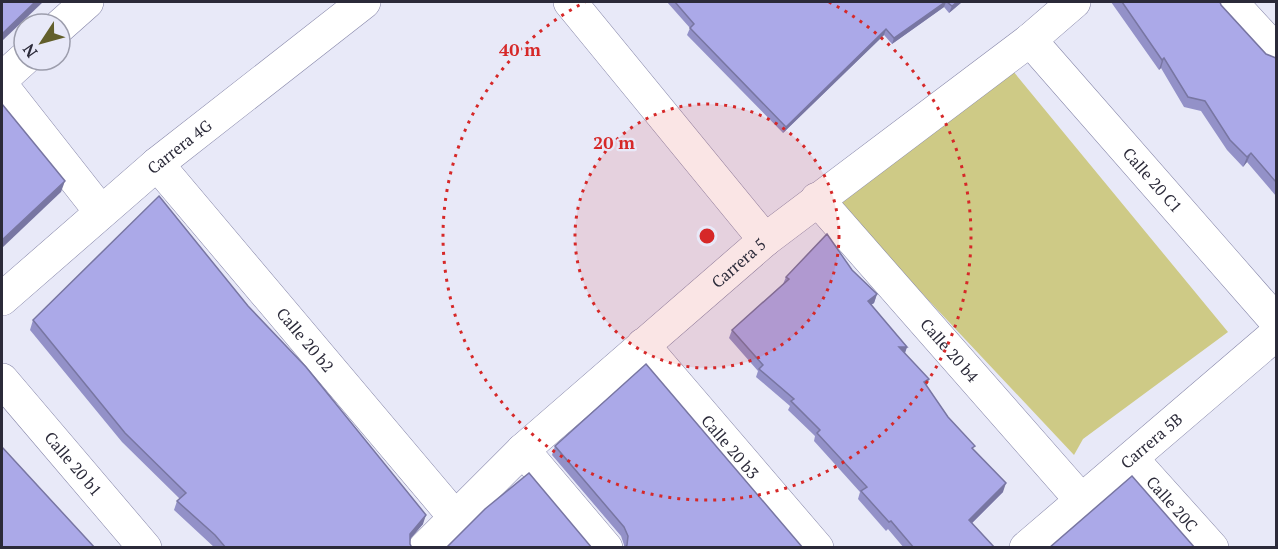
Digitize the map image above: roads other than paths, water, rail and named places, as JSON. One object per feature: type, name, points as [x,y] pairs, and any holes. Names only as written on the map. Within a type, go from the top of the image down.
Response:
[{"type":"street","points":[[72,15],[87,2]]},
{"type":"street","name":"Carrera 4G","points":[[2,299],[157,164],[364,2]]},
{"type":"street","points":[[570,2],[765,240]]},
{"type":"street","name":"Carrera 5","points":[[425,548],[454,516],[523,450],[765,240],[1030,40],[1074,2]]},
{"type":"street","points":[[1231,2],[1276,51]]},
{"type":"street","name":"Calle 20 C1","points":[[1030,40],[1276,321]]},
{"type":"street","points":[[2,86],[101,212]]},
{"type":"street","name":"Calle 20 b2","points":[[157,164],[454,516]]},
{"type":"street","name":"Calle 20 b4","points":[[818,199],[1082,501]]},
{"type":"street","name":"Carrera 5B","points":[[1026,548],[1276,334]]},
{"type":"street","name":"Calle 20 b3","points":[[643,345],[817,548]]},
{"type":"street","name":"Calle 20 b1","points":[[2,380],[145,548]]},
{"type":"street","points":[[523,450],[606,548]]},
{"type":"street","name":"Calle 20C","points":[[1132,459],[1212,548]]}]
